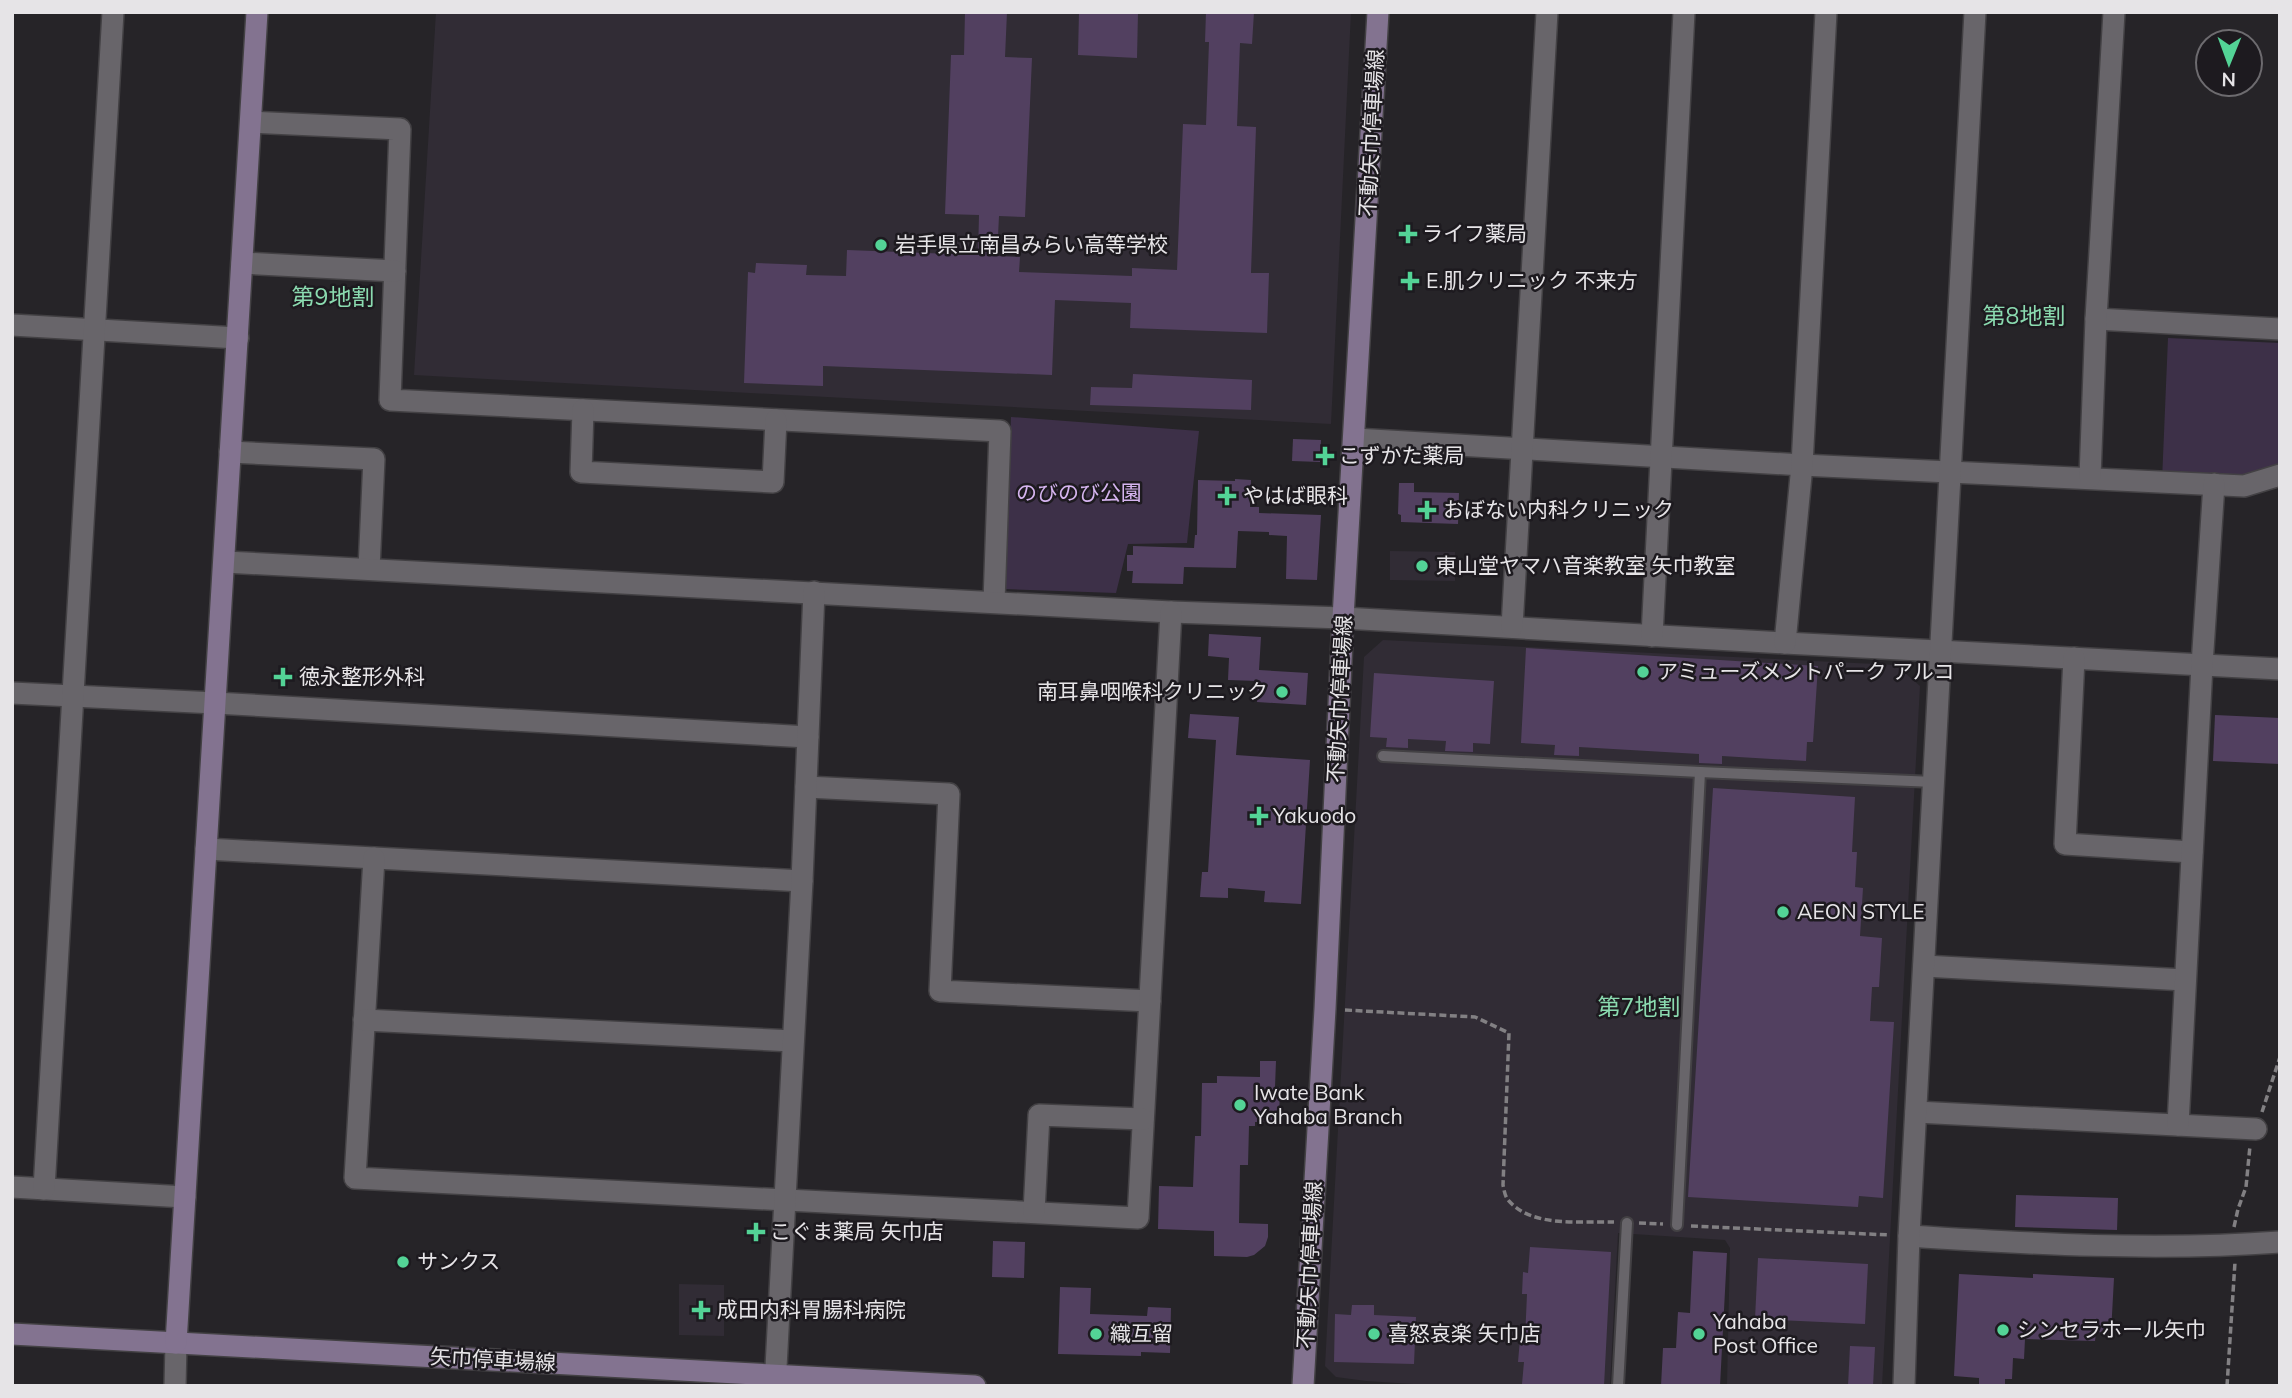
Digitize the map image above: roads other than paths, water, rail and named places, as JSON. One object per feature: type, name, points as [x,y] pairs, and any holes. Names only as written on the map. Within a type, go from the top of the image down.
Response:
[{"type":"main road","points":[[176,1343],[257,12]]},
{"type":"main road","name":"不動矢巾停車場線","points":[[1303,1386],[1378,12]]},
{"type":"main road","name":"矢巾停車場線","points":[[12,1334],[775,1380],[975,1386]]},
{"type":"street","points":[[44,1189],[113,12]]},
{"type":"street","points":[[1512,627],[1548,12]]},
{"type":"street","points":[[1652,636],[1684,12]]},
{"type":"street","points":[[1785,643],[1802,465],[1826,12]]},
{"type":"street","points":[[1904,1386],[1909,1236],[1975,12]]},
{"type":"street","points":[[2090,477],[2096,319],[2114,12]]},
{"type":"street","points":[[251,122],[401,129],[390,400],[1000,431],[994,602]]},
{"type":"street","points":[[242,263],[395,271]]},
{"type":"street","points":[[2096,319],[2280,329]]},
{"type":"street","points":[[12,325],[237,338]]},
{"type":"street","points":[[583,410],[581,472],[773,482],[776,420]]},
{"type":"street","points":[[1355,439],[1802,465],[2244,486],[2280,475]]},
{"type":"street","points":[[230,452],[374,459],[369,569]]},
{"type":"street","points":[[2178,1125],[2214,484]]},
{"type":"street","points":[[225,562],[1171,612],[1343,618],[2280,669]]},
{"type":"street","points":[[775,1380],[802,881],[814,592]]},
{"type":"street","points":[[374,858],[355,1178],[1138,1218],[1171,612]]},
{"type":"street","points":[[2074,658],[2065,844],[2192,852]]},
{"type":"street","points":[[12,693],[808,737]]},
{"type":"street","points":[[806,787],[949,794],[940,991],[1150,1001]]},
{"type":"street","points":[[206,849],[802,881]]},
{"type":"street","points":[[1924,966],[2185,979]]},
{"type":"street","points":[[365,1020],[793,1041]]},
{"type":"street","points":[[1916,1112],[2256,1129]]},
{"type":"street","points":[[1034,1213],[1039,1115],[1143,1119]]},
{"type":"street","points":[[12,1187],[185,1197]]},
{"type":"street","points":[[1909,1236],[2112,1245],[2280,1242]]},
{"type":"street","points":[[175,1386],[176,1343]]},
{"type":"lane","points":[[1383,756],[1934,782]]},
{"type":"lane","points":[[1677,1225],[1700,772]]},
{"type":"lane","points":[[1618,1386],[1627,1223]]},
{"type":"place","name":"ライフ薬局","points":[[1408,234]]},
{"type":"place","name":"岩手県立南昌みらい高等学校","points":[[881,245]]},
{"type":"place","name":"E.肌クリニック 不来方","points":[[1410,281]]},
{"type":"place","name":"こずかた薬局","points":[[1325,456]]},
{"type":"place","name":"やはば眼科","points":[[1227,496]]},
{"type":"place","name":"おぼない内科クリニック","points":[[1427,510]]},
{"type":"place","name":"東山堂ヤマハ音楽教室 矢巾教室","points":[[1422,566]]},
{"type":"place","name":"アミューズメントパーク アルコ","points":[[1643,672]]},
{"type":"place","name":"徳永整形外科","points":[[283,677]]},
{"type":"place","name":"南耳鼻咽喉科クリニック","points":[[1282,692]]},
{"type":"place","name":"Yakuodo","points":[[1259,816]]},
{"type":"place","name":"AEON STYLE","points":[[1783,912]]},
{"type":"place","name":"Iwate Bank Yahaba Branch","points":[[1240,1105]]},
{"type":"place","name":"こぐま薬局 矢巾店","points":[[756,1232]]},
{"type":"place","name":"サンクス","points":[[403,1262]]},
{"type":"place","name":"成田内科胃腸科病院","points":[[701,1310]]},
{"type":"place","name":"シンセラホール矢巾","points":[[2003,1330]]},
{"type":"place","name":"織互留","points":[[1096,1334]]},
{"type":"place","name":"喜怒哀楽 矢巾店","points":[[1374,1334]]},
{"type":"place","name":"Yahaba Post Office","points":[[1699,1334]]},
{"type":"district","name":"第9地割","points":[[333,297]]},
{"type":"district","name":"第8地割","points":[[2024,316]]},
{"type":"district","name":"第7地割","points":[[1639,1007]]},
{"type":"park label","name":"のびのび公園","points":[[1079,493]]}]
